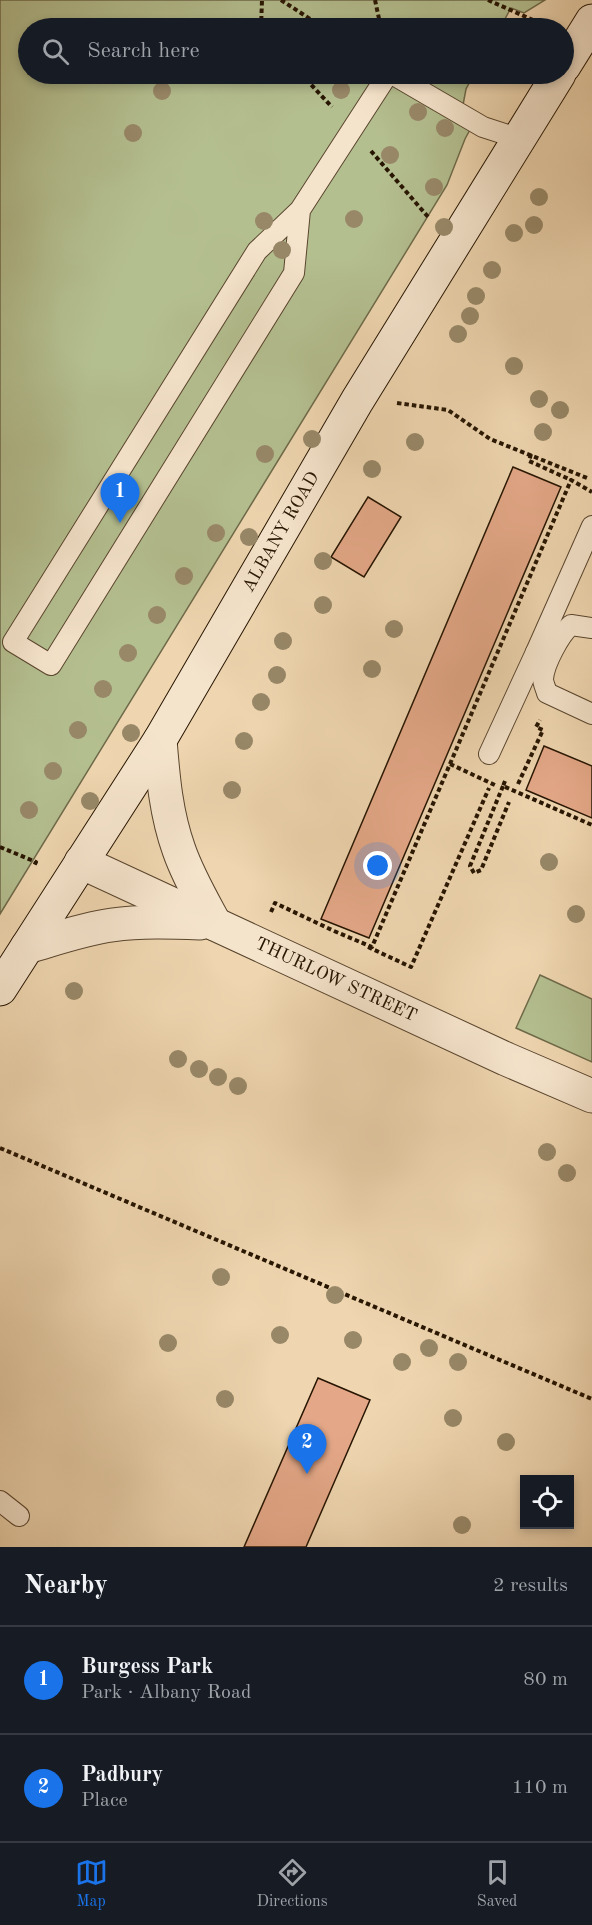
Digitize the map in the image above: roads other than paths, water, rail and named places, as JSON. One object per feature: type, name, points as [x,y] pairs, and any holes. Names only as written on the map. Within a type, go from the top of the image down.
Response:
[{"type":"main road","points":[[574,50],[592,21]]},
{"type":"main road","name":"ALBANY ROAD","points":[[0,989],[160,740],[357,401],[553,84]]},
{"type":"main road","points":[[27,947],[113,925],[150,922],[213,923],[193,883],[173,831],[167,806],[160,740]]},
{"type":"main road","name":"THURLOW STREET","points":[[81,862],[506,1059],[592,1096]]},
{"type":"lane","points":[[300,210],[294,273],[51,665],[13,642],[257,251],[300,210],[383,84]]},
{"type":"lane","points":[[408,84],[483,127],[520,139]]},
{"type":"lane","points":[[489,754],[543,655],[592,526]]},
{"type":"lane","points":[[592,628],[571,625],[543,655],[543,680],[547,693],[592,714]]},
{"type":"lane","points":[[0,1501],[19,1516]]},
{"type":"place","name":"Burgess Park","points":[[120,523]]},
{"type":"place","name":"Padbury","points":[[307,1474]]}]
